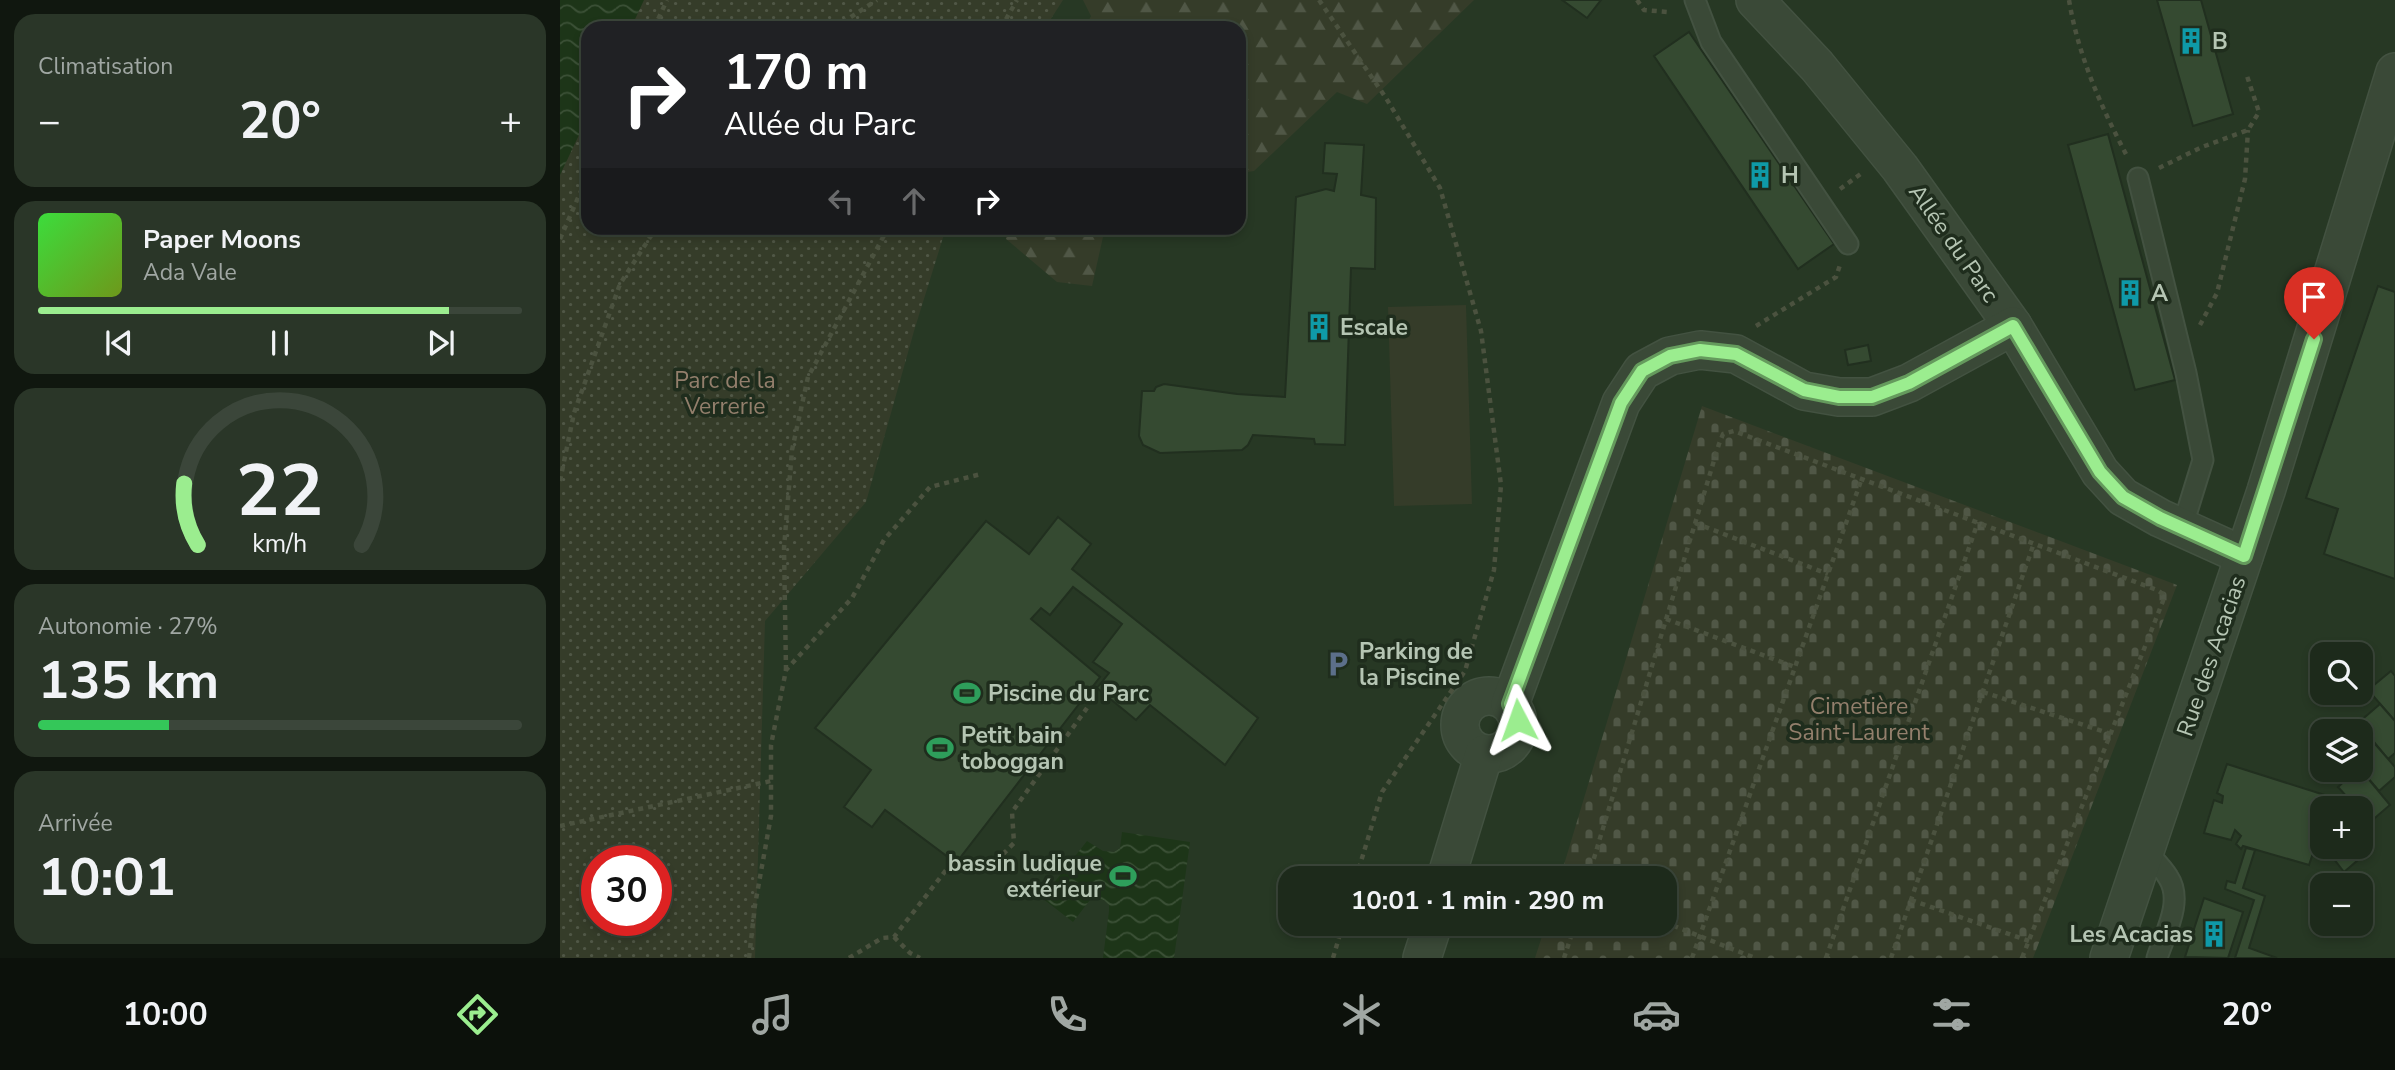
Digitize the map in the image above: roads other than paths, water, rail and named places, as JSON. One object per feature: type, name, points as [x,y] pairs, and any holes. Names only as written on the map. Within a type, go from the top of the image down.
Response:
[{"type":"street","name":"Allée du Parc","points":[[1755,0],[1817,66],[1889,154],[2013,326],[2100,472],[2123,497],[2182,528],[2252,559]]},
{"type":"street","name":"Rue des Acacias","points":[[2109,958],[2252,559],[2395,72]]},
{"type":"street","points":[[1450,866],[1484,754],[1467,744],[1462,736],[1461,717],[1471,702],[1488,696],[1504,699],[1510,704],[1621,403],[1642,371],[1670,356],[1700,350],[1736,354],[1804,390],[1839,397],[1872,397],[1909,383],[2013,326]]},
{"type":"street","points":[[1422,958],[1429,936]]},
{"type":"lane","points":[[1695,0],[1711,42],[1848,244]]},
{"type":"lane","points":[[2138,178],[2203,460],[2182,528]]},
{"type":"lane","points":[[2146,851],[2168,876],[2174,890],[2175,905],[2157,958]]},
{"type":"water","points":[[560,0],[644,0],[634,21],[581,21],[581,131],[560,175]]},
{"type":"water","name":"bassin ludique extérieur","points":[[1122,832],[1190,842],[1174,958],[1103,958],[1109,911],[1109,905],[1104,900],[1090,900],[1073,922],[1042,898],[1087,841],[1103,851],[1114,852],[1120,848]]},
{"type":"place","name":"B","points":[[2191,41]]},
{"type":"place","name":"H","points":[[1760,175]]},
{"type":"place","name":"A","points":[[2130,293]]},
{"type":"place","name":"Escale","points":[[1319,327]]},
{"type":"place","name":"Parking de la Piscine","points":[[1338,664]]},
{"type":"place","name":"Piscine du Parc","points":[[967,693]]},
{"type":"place","name":"Petit bain toboggan","points":[[940,748]]},
{"type":"place","name":"bassin ludique extérieur","points":[[1123,876]]},
{"type":"place","name":"Les Acacias","points":[[2214,934]]},
{"type":"park label","name":"Parc de la Verrerie","points":[[725,393]]},
{"type":"park label","name":"Cimetière Saint-Laurent","points":[[1859,719]]}]
